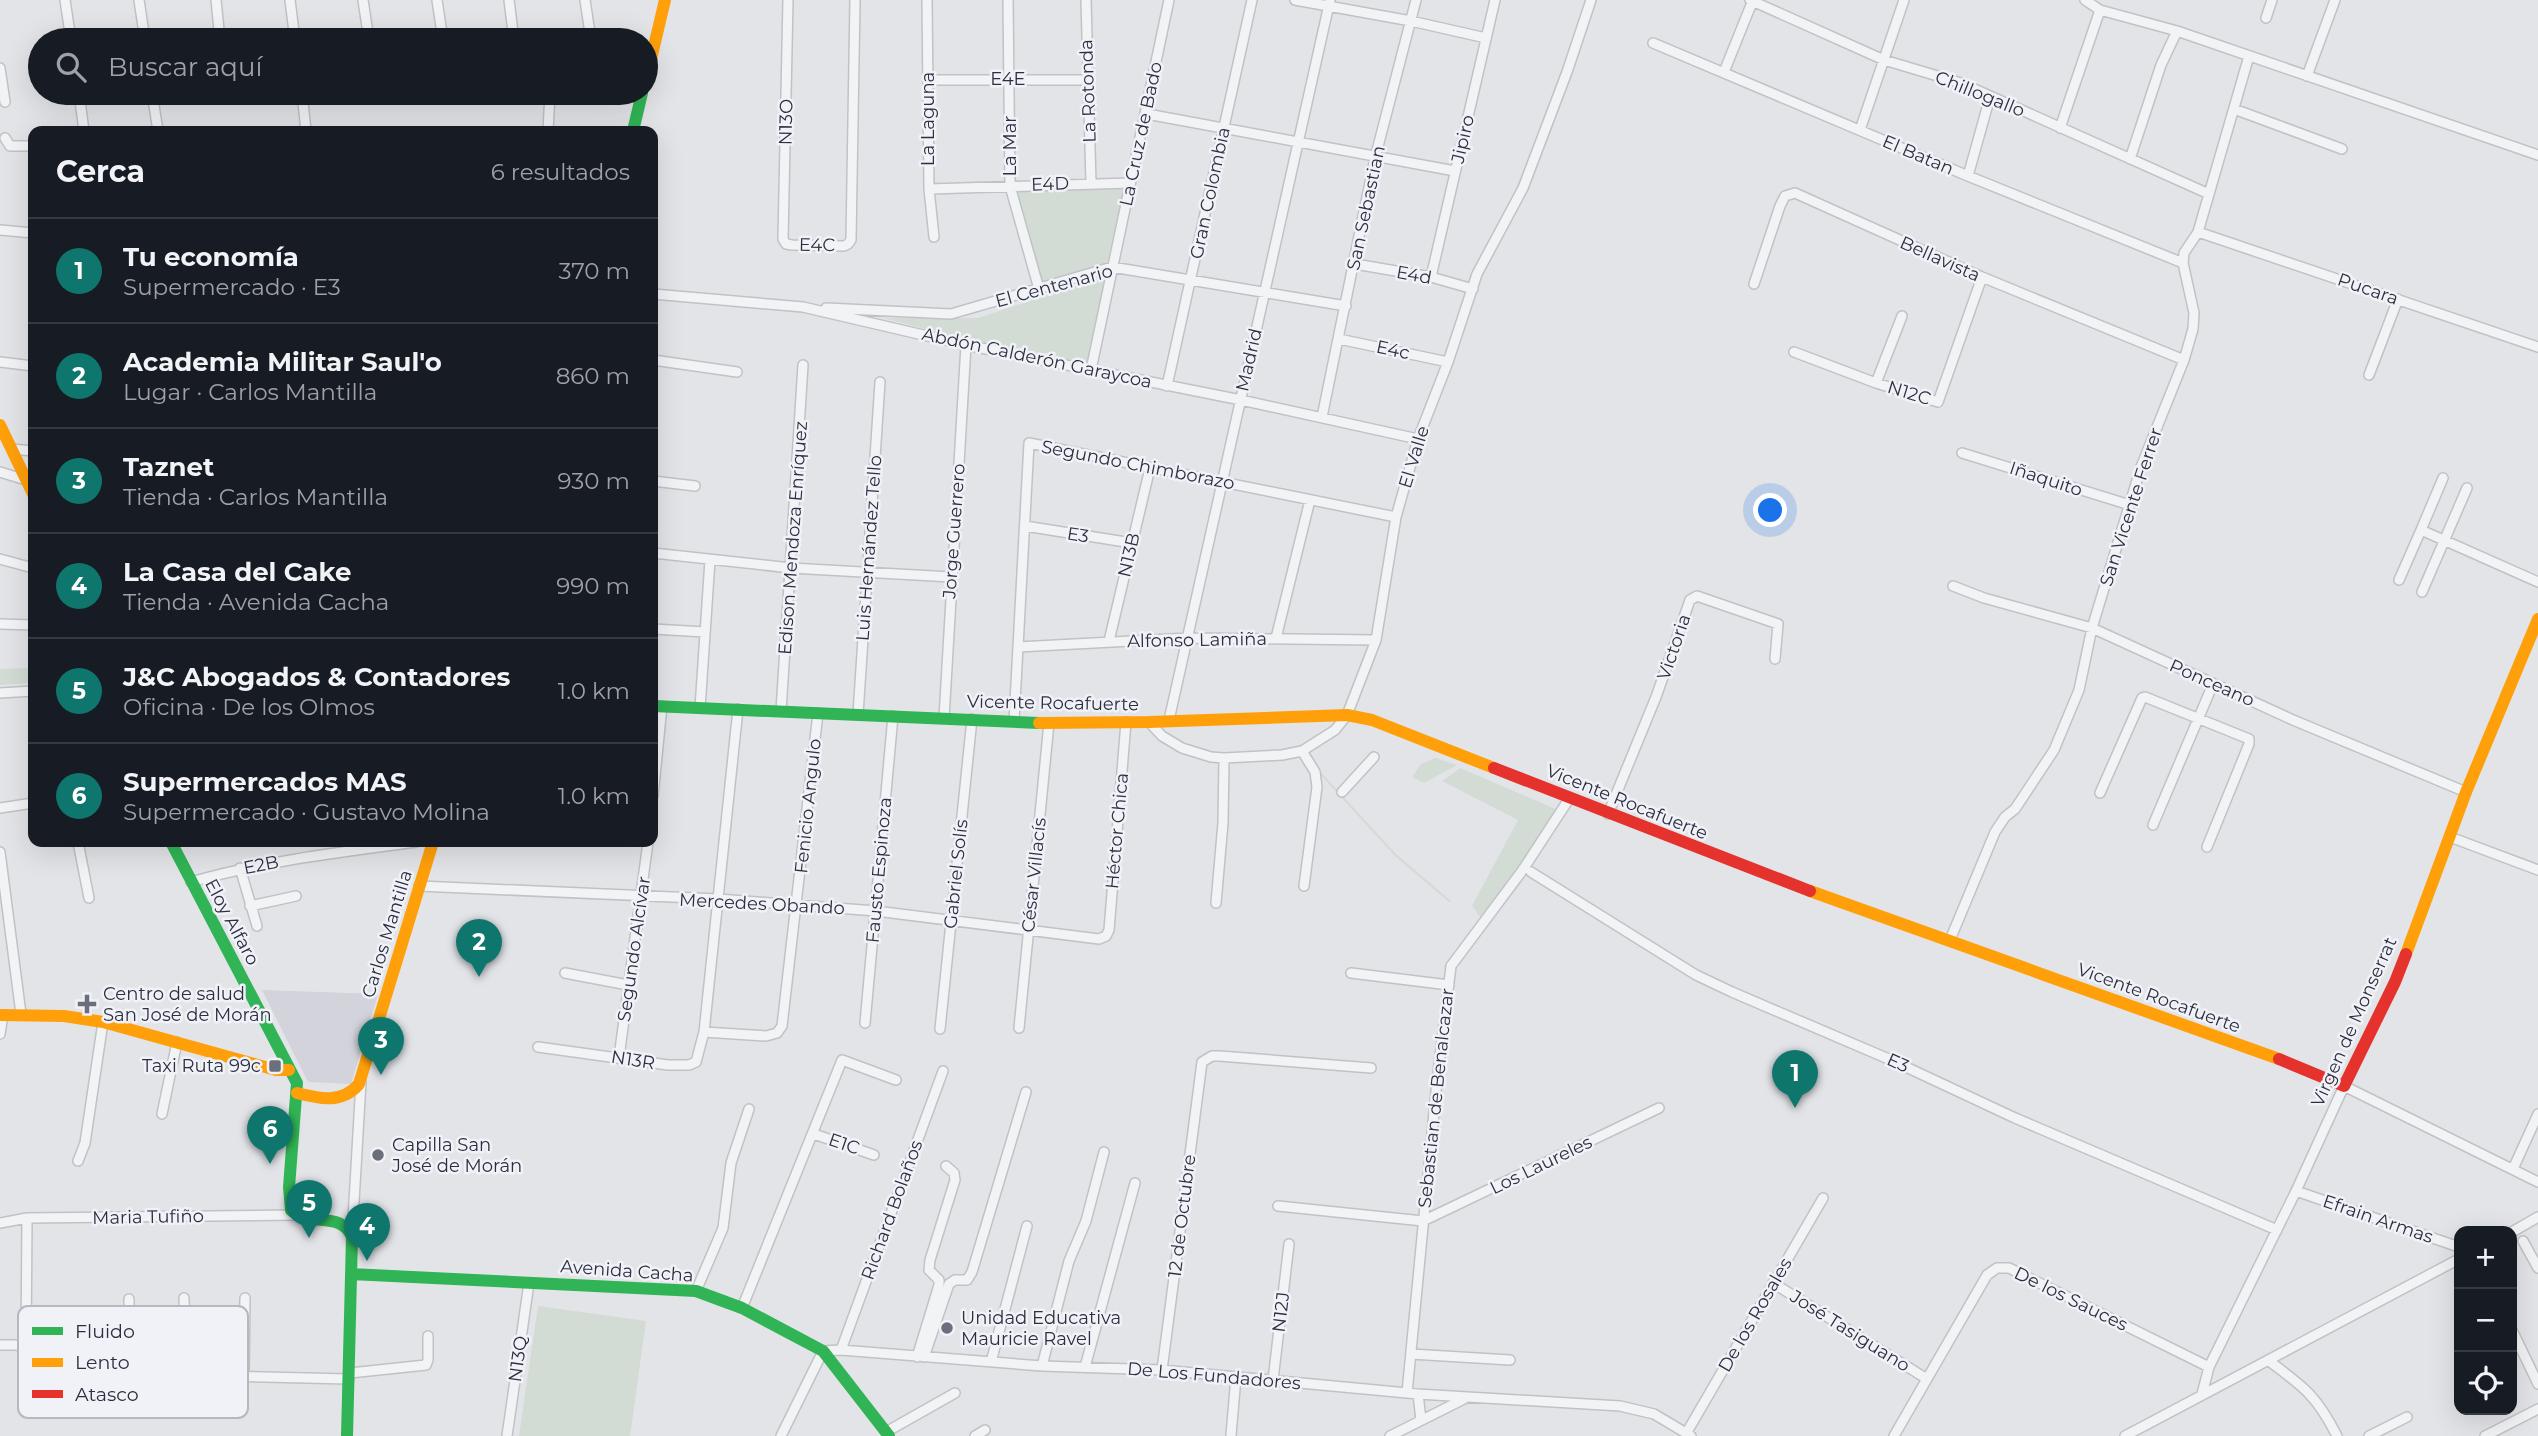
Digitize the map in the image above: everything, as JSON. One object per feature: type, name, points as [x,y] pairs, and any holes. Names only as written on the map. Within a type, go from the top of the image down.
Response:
[{"type":"street","points":[[65,0],[69,28]]},
{"type":"street","points":[[139,0],[143,28]]},
{"type":"street","points":[[216,0],[219,28]]},
{"type":"street","points":[[290,0],[294,28]]},
{"type":"street","points":[[363,0],[367,28]]},
{"type":"street","points":[[437,0],[441,28]]},
{"type":"street","points":[[509,0],[512,28]]},
{"type":"street","points":[[585,0],[589,28]]},
{"type":"street","points":[[658,32],[666,0]]},
{"type":"street","name":"N13O","points":[[786,244],[783,239],[788,0]]},
{"type":"street","name":"E4C","points":[[786,244],[848,244],[851,240],[855,0]]},
{"type":"street","name":"La Laguna","points":[[927,0],[929,189],[934,237]]},
{"type":"street","name":"La Mar","points":[[1008,0],[1010,186],[1040,289]]},
{"type":"street","name":"La Rotonda","points":[[1086,0],[1091,183]]},
{"type":"street","name":"La Cruz de Bado","points":[[1091,370],[1169,0]]},
{"type":"street","name":"Gran Colombia","points":[[1167,386],[1252,0]]},
{"type":"street","points":[[1296,0],[1329,4],[1486,38]]},
{"type":"street","name":"San Sebastian","points":[[1322,417],[1375,158],[1416,0]]},
{"type":"street","name":"Jipiro","points":[[1431,277],[1495,0]]},
{"type":"street","name":"El Valle","points":[[1149,722],[1162,736],[1182,748],[1224,758],[1282,755],[1302,751],[1335,730],[1347,715],[1376,640],[1396,517],[1418,439],[1448,362],[1477,274],[1523,188],[1591,0]]},
{"type":"street","points":[[1724,72],[1751,0]]},
{"type":"street","name":"Chillogallo","points":[[1751,0],[1884,60],[1961,83],[2209,194]]},
{"type":"street","points":[[1860,130],[1904,0]]},
{"type":"street","points":[[2085,0],[2100,10],[2177,31],[2538,155]]},
{"type":"street","points":[[2266,18],[2272,0]]},
{"type":"street","points":[[2307,76],[2335,0]]},
{"type":"street","name":"Madrid","points":[[1169,720],[1329,4]]},
{"type":"street","points":[[2060,128],[2100,10]]},
{"type":"street","points":[[2130,159],[2161,65],[2177,31]]},
{"type":"street","name":"El Batan","points":[[1653,43],[2183,264]]},
{"type":"street","points":[[2183,264],[2184,253],[2197,232],[2249,56]]},
{"type":"street","points":[[0,68],[5,102]]},
{"type":"street","name":"E4E","points":[[928,80],[1088,80]]},
{"type":"street","points":[[1968,176],[1990,97]]},
{"type":"street","points":[[81,105],[83,126]]},
{"type":"street","points":[[154,105],[157,126]]},
{"type":"street","points":[[303,105],[305,126]]},
{"type":"street","points":[[548,126],[549,105]]},
{"type":"street","points":[[634,126],[639,105]]},
{"type":"street","points":[[2234,109],[2342,149]]},
{"type":"street","points":[[1147,114],[1455,171]]},
{"type":"street","points":[[5,138],[10,146],[28,146]]},
{"type":"street","name":"E4D","points":[[929,189],[1130,183]]},
{"type":"street","name":"Bellavista","points":[[1754,284],[1785,196],[1799,194],[1809,201],[1982,277],[2184,360]]},
{"type":"street","points":[[0,230],[28,233]]},
{"type":"street","name":"Pucara","points":[[2197,232],[2538,347]]},
{"type":"street","name":"E4d","points":[[1355,264],[1431,277],[1473,289]]},
{"type":"street","name":"San Vicente Ferrer","points":[[1950,940],[1995,832],[2005,817],[2015,809],[2053,750],[2079,690],[2092,628],[2141,467],[2184,360],[2193,329],[2194,313],[2183,264]]},
{"type":"street","name":"El Centenario","points":[[803,307],[951,314],[1112,267],[1346,306]]},
{"type":"street","name":"N12C","points":[[1794,352],[1935,403],[1941,400],[1982,277]]},
{"type":"street","name":"Abdón Calderón Garaycoa","points":[[658,294],[803,307],[966,345],[1241,400],[1418,439]]},
{"type":"street","points":[[2370,375],[2398,299]]},
{"type":"street","points":[[1876,383],[1902,316]]},
{"type":"street","name":"E4c","points":[[1339,339],[1448,362]]},
{"type":"street","name":"Jorge Guerrero","points":[[944,718],[966,345]]},
{"type":"street","points":[[658,361],[737,372]]},
{"type":"street","points":[[0,362],[28,365]]},
{"type":"street","name":"Edison Mendoza Enríquez","points":[[781,711],[803,365]]},
{"type":"street","name":"Luis Hernández Tello","points":[[858,714],[880,382]]},
{"type":"street","points":[[0,425],[28,484]]},
{"type":"street","name":"Segundo Chimborazo","points":[[1014,721],[1029,443],[1396,517]]},
{"type":"street","points":[[12,449],[28,451]]},
{"type":"street","name":"Iñaquito","points":[[1962,453],[2130,505]]},
{"type":"street","name":"N13B","points":[[1109,641],[1150,468]]},
{"type":"street","points":[[0,472],[26,480]]},
{"type":"street","points":[[2399,580],[2443,478]]},
{"type":"street","points":[[658,482],[695,486]]},
{"type":"street","points":[[2422,592],[2468,488]]},
{"type":"street","points":[[1276,638],[1310,500]]},
{"type":"street","name":"E3","points":[[1025,526],[1132,543]]},
{"type":"street","points":[[2421,530],[2538,582]]},
{"type":"street","points":[[658,554],[791,568],[951,577]]},
{"type":"street","points":[[0,559],[28,567]]},
{"type":"street","points":[[700,708],[710,560]]},
{"type":"street","name":"Ponceano","points":[[1953,586],[1984,598],[2092,628],[2293,720],[2466,792]]},
{"type":"street","name":"Victoria","points":[[1608,814],[1656,698],[1693,597],[1697,596],[1779,625],[1775,659]]},
{"type":"street","name":"Virgen de Monserrat","points":[[2202,1394],[2209,1367],[2395,982],[2466,792],[2538,619]]},
{"type":"street","points":[[0,624],[28,625]]},
{"type":"street","points":[[658,629],[705,632]]},
{"type":"street","name":"Alfonso Lamiña","points":[[1018,647],[1188,638],[1376,640]]},
{"type":"street","points":[[2153,825],[2213,684]]},
{"type":"street","points":[[0,693],[28,691]]},
{"type":"street","points":[[2100,793],[2142,698],[2249,739],[2207,847]]},
{"type":"street","name":"Vicente Rocafuerte","points":[[658,706],[1049,723],[1347,715],[1400,729],[1569,799],[1750,869],[2308,1070],[2538,1182]]},
{"type":"street","points":[[704,1031],[737,709]]},
{"type":"street","name":"Fenicio Angulo","points":[[704,1031],[766,1036],[779,1031],[784,1014],[818,713]]},
{"type":"street","name":"Fausto Espinoza","points":[[865,1023],[893,716]]},
{"type":"street","name":"Gabriel Solís","points":[[940,1028],[972,719]]},
{"type":"street","name":"Héctor Chica","points":[[1103,938],[1110,926],[1126,722]]},
{"type":"street","name":"César Villacís","points":[[1019,1028],[1049,723]]},
{"type":"street","points":[[1302,751],[1315,772],[1317,787],[1304,886]]},
{"type":"street","points":[[1342,792],[1374,757]]},
{"type":"street","points":[[1216,903],[1223,823],[1224,758]]},
{"type":"street","name":"Sebastian de Benalcazar","points":[[1407,1393],[1451,966],[1522,871],[1569,799]]},
{"type":"street","points":[[0,808],[28,804]]},
{"type":"street","points":[[2450,837],[2538,870]]},
{"type":"street","points":[[79,847],[89,898]]},
{"type":"street","name":"Eloy Alfaro","points":[[174,847],[297,1083],[297,1094]]},
{"type":"street","name":"E2B","points":[[191,882],[240,868],[377,847]]},
{"type":"street","name":"Carlos Mantilla","points":[[362,1077],[431,847]]},
{"type":"street","name":"Segundo Alcívar","points":[[619,1057],[647,847]]},
{"type":"street","points":[[0,852],[22,1014]]},
{"type":"street","points":[[240,868],[257,926]]},
{"type":"street","name":"E3","points":[[1531,872],[1696,975],[1891,1059],[2015,1118],[2277,1230]]},
{"type":"street","name":"Mercedes Obando","points":[[419,886],[718,900],[876,911],[1092,939],[1103,938]]},
{"type":"street","points":[[250,906],[296,896]]},
{"type":"street","points":[[565,973],[628,985]]},
{"type":"street","points":[[1350,973],[1449,985]]},
{"type":"street","points":[[0,1034],[2,1015],[64,1016],[103,1022],[276,1070],[289,1070]]},
{"type":"street","points":[[78,1160],[85,1143],[103,1022]]},
{"type":"street","name":"N13R","points":[[538,1047],[668,1065],[692,1065],[698,1058],[704,1031]]},
{"type":"street","points":[[162,1114],[177,1042]]},
{"type":"street","name":"12 de Octubre","points":[[1163,1370],[1202,1062],[1212,1056],[1220,1056],[1371,1068]]},
{"type":"street","points":[[742,1308],[842,1060],[896,1080]]},
{"type":"street","name":"Richard Bolaños","points":[[841,1350],[943,1071]]},
{"type":"street","points":[[352,1237],[341,1222],[296,1215],[289,1202],[289,1187],[297,1094],[341,1099],[355,1090],[362,1077]]},
{"type":"street","points":[[347,1436],[352,1237],[362,1077]]},
{"type":"street","points":[[921,1357],[949,1284],[951,1281],[967,1280],[972,1272],[1026,1092]]},
{"type":"street","name":"Los Laureles","points":[[1423,1221],[1659,1108]]},
{"type":"street","points":[[696,1291],[723,1228],[731,1163],[749,1109]]},
{"type":"street","points":[[2513,1169],[2538,1114]]},
{"type":"street","name":"E1C","points":[[814,1134],[874,1155]]},
{"type":"street","points":[[1042,1366],[1069,1261],[1086,1221],[1104,1152]]},
{"type":"street","points":[[921,1357],[939,1285],[939,1280],[929,1270],[930,1260],[956,1180],[954,1173],[946,1166]]},
{"type":"street","points":[[1085,1367],[1135,1183]]},
{"type":"street","name":"Efrain Armas","points":[[2296,1191],[2454,1245]]},
{"type":"street","name":"De los Rosales","points":[[1689,1434],[1823,1198]]},
{"type":"street","points":[[1278,1206],[1423,1221]]},
{"type":"street","name":"Maria Tufiño","points":[[0,1223],[27,1218],[296,1215]]},
{"type":"street","points":[[2517,1229],[2538,1217]]},
{"type":"street","points":[[26,1306],[27,1218]]},
{"type":"street","points":[[990,1362],[1027,1226]]},
{"type":"street","points":[[2523,1241],[2538,1268]]},
{"type":"street","name":"N12J","points":[[1273,1380],[1289,1244]]},
{"type":"street","points":[[2125,1436],[2454,1262]]},
{"type":"street","name":"De los Sauces","points":[[1894,1436],[1987,1275],[2003,1267],[2209,1367]]},
{"type":"street","name":"Avenida Cacha","points":[[351,1274],[696,1291],[742,1308],[823,1351],[888,1434]]},
{"type":"street","name":"N13Q","points":[[507,1436],[529,1283]]},
{"type":"street","name":"José Tasiguano","points":[[1773,1283],[1927,1379]]},
{"type":"street","points":[[184,1298],[184,1306]]},
{"type":"street","points":[[245,1298],[245,1306]]},
{"type":"street","points":[[129,1299],[129,1306]]},
{"type":"street","points":[[248,1376],[350,1376],[426,1365],[428,1336]]},
{"type":"street","points":[[2517,1340],[2538,1384]]},
{"type":"street","points":[[0,1345],[18,1346]]},
{"type":"street","name":"De Los Fundadores","points":[[823,1351],[841,1350],[1042,1366],[1163,1370],[1418,1394],[1632,1408],[1654,1414],[1689,1434]]},
{"type":"street","points":[[781,1436],[823,1351]]},
{"type":"street","points":[[1411,1353],[1510,1360]]},
{"type":"street","points":[[2269,1361],[2313,1396],[2337,1436]]},
{"type":"street","points":[[1231,1434],[1236,1377]]},
{"type":"street","points":[[888,1434],[955,1394]]},
{"type":"street","points":[[1418,1394],[1421,1420]]},
{"type":"street","points":[[1390,1436],[1466,1397]]},
{"type":"street","points":[[2485,1436],[2538,1409]]},
{"type":"street","points":[[2369,1436],[2407,1417]]},
{"type":"street","points":[[975,1436],[985,1430]]},
{"type":"shaded area","points":[[1092,187],[1124,189],[1107,263],[1042,283],[1015,190]]},
{"type":"shaded area","points":[[1105,276],[1087,363],[965,339],[883,318],[978,318]]},
{"type":"shaded area","points":[[28,668],[28,683],[0,685],[0,669]]},
{"type":"shaded area","points":[[1435,758],[1457,765],[1424,783],[1412,777],[1421,764]]},
{"type":"shaded area","points":[[1460,768],[1558,810],[1527,874],[1484,922],[1472,906],[1518,820],[1442,781]]},
{"type":"shaded area","points":[[1319,770],[1396,854],[1451,901],[1395,856],[1317,771]]},
{"type":"shaded area","points":[[262,990],[378,994],[351,1084],[308,1082]]},
{"type":"shaded area","points":[[538,1306],[646,1321],[630,1436],[519,1436]]},
{"type":"traffic: fast","points":[[634,126],[639,105]]},
{"type":"traffic: fast","points":[[658,706],[1039,723]]},
{"type":"traffic: fast","points":[[174,847],[297,1083],[289,1187],[291,1210],[307,1218],[340,1224],[352,1237],[347,1436]]},
{"type":"traffic: fast","points":[[351,1274],[696,1291],[742,1308],[823,1351],[889,1436]]},
{"type":"traffic: slow","points":[[658,29],[665,0]]},
{"type":"traffic: slow","points":[[0,425],[28,484]]},
{"type":"traffic: slow","points":[[2406,954],[2466,792],[2538,619]]},
{"type":"traffic: slow","points":[[1039,723],[1347,715],[1372,720],[1494,768]]},
{"type":"traffic: slow","points":[[297,1093],[322,1098],[338,1097],[359,1084],[431,847]]},
{"type":"traffic: slow","points":[[1810,891],[2279,1059]]},
{"type":"traffic: slow","points":[[0,1015],[64,1016],[103,1022],[276,1070],[289,1070]]},
{"type":"traffic: jam","points":[[1494,768],[1810,891]]},
{"type":"traffic: jam","points":[[2279,1059],[2344,1086],[2406,954]]},
{"type":"place","name":"Academia Militar Saul'o","points":[[479,977]]},
{"type":"place","name":"Centro de salud San José de Morán","points":[[87,1004]]},
{"type":"place","name":"Taxi Ruta 99c","points":[[275,1066]]},
{"type":"place","name":"Taznet","points":[[381,1075]]},
{"type":"place","name":"Tu economía","points":[[1795,1108]]},
{"type":"place","name":"Capilla San José de Morán","points":[[378,1155]]},
{"type":"place","name":"Supermercados MAS","points":[[270,1164]]},
{"type":"place","name":"J&C Abogados & Contadores","points":[[309,1238]]},
{"type":"place","name":"La Casa del Cake","points":[[367,1261]]},
{"type":"place","name":"Unidad Educativa Mauricie Ravel","points":[[947,1328]]}]
